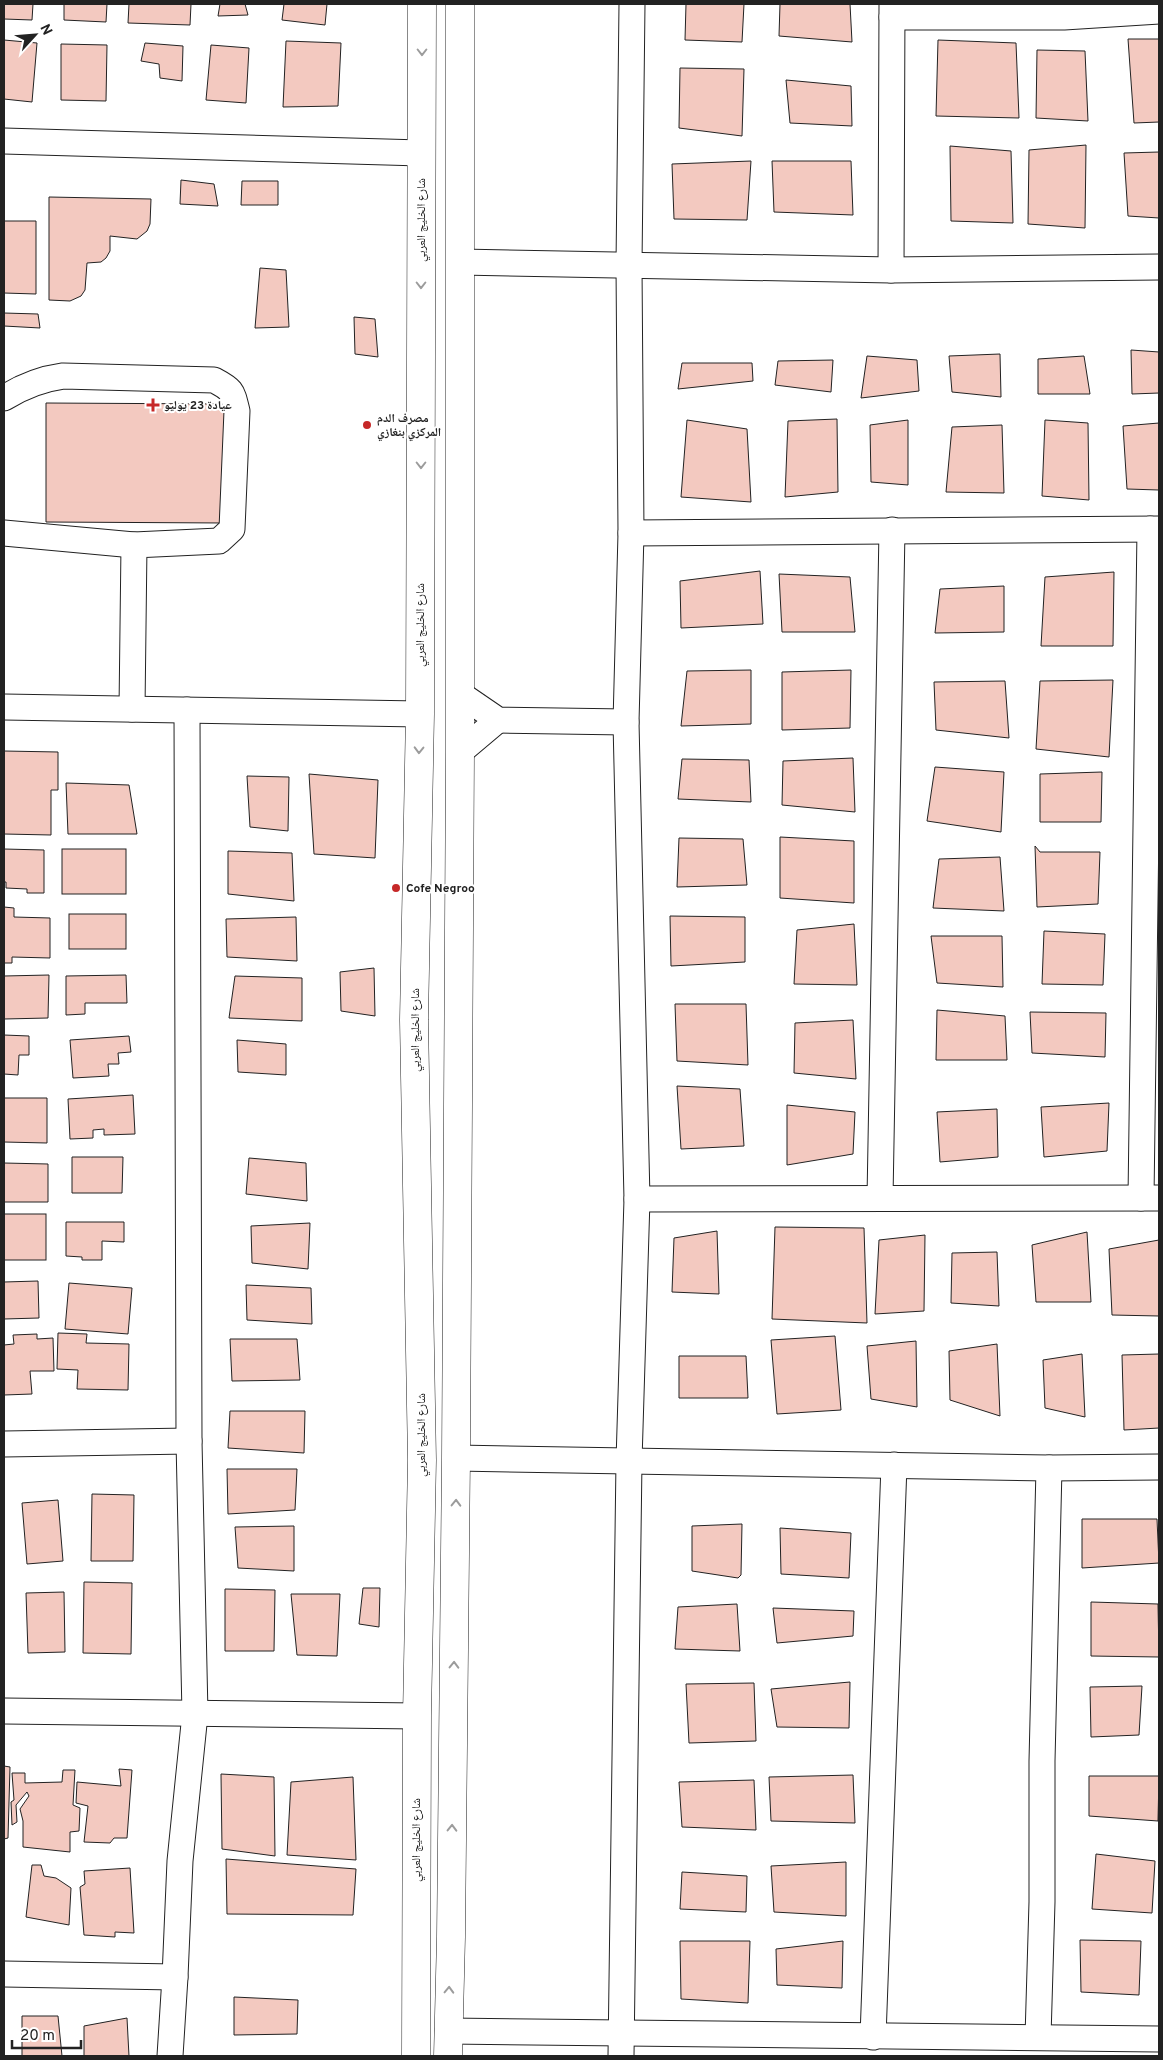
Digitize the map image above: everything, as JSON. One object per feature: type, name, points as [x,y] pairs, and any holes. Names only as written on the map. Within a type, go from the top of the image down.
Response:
[{"type":"main road","name":"شارع الخليج العربي","points":[[416,2056],[417,1716],[422,1460],[414,1020],[420,714],[422,4]]},
{"type":"main road","points":[[448,2044],[451,1936],[456,1458],[460,752],[460,4]]},
{"type":"main road","points":[[414,1020],[457,1023]]},
{"type":"street","points":[[621,2045],[629,1461],[637,1199],[626,722],[631,533],[629,265],[632,4]]},
{"type":"street","points":[[891,270],[892,10],[1159,12]]},
{"type":"street","points":[[4,140],[421,153]]},
{"type":"street","points":[[460,262],[891,270],[1159,267]]},
{"type":"street","points":[[4,398],[20,388],[44,379],[63,376],[214,380],[229,388],[237,411],[232,529],[219,541],[134,545],[4,533]]},
{"type":"street","points":[[631,533],[1155,529],[1150,1198],[637,1199]]},
{"type":"street","points":[[880,1198],[892,530]]},
{"type":"street","points":[[132,710],[134,545]]},
{"type":"street","points":[[460,694],[498,720],[626,722]]},
{"type":"street","points":[[4,707],[420,714]]},
{"type":"street","points":[[170,2056],[176,1977],[180,1862],[195,1714],[189,1441],[187,710]]},
{"type":"street","points":[[460,752],[498,720]]},
{"type":"street","points":[[4,1444],[189,1441]]},
{"type":"street","points":[[456,1458],[1049,1468],[1159,1467]]},
{"type":"street","points":[[873,2037],[894,1466]]},
{"type":"street","points":[[1038,2038],[1042,1902],[1042,1732],[1049,1468]]},
{"type":"street","points":[[4,1711],[67,1710],[195,1714],[417,1716]]},
{"type":"street","points":[[4,1974],[176,1977]]},
{"type":"street","points":[[448,2044],[621,2045],[873,2037],[1159,2039]]},
{"type":"building","points":[[4,4],[33,4],[32,20],[4,19]]},
{"type":"building","points":[[64,4],[107,4],[106,22],[64,20]]},
{"type":"building","points":[[129,4],[191,4],[190,25],[128,23]]},
{"type":"building","points":[[220,4],[245,4],[248,15],[218,16]]},
{"type":"building","points":[[284,4],[327,4],[325,25],[282,20]]},
{"type":"building","points":[[686,4],[744,4],[742,42],[685,40]]},
{"type":"building","points":[[780,4],[850,4],[852,42],[779,36]]},
{"type":"building","points":[[1128,39],[1159,39],[1159,122],[1134,123]]},
{"type":"building","points":[[4,40],[37,43],[32,102],[4,99]]},
{"type":"building","points":[[938,40],[1016,43],[1019,118],[936,116]]},
{"type":"building","points":[[286,41],[341,43],[338,106],[283,107]]},
{"type":"building","points":[[145,43],[183,46],[182,81],[160,78],[159,64],[141,61]]},
{"type":"building","points":[[61,44],[107,45],[106,101],[61,100]]},
{"type":"building","points":[[211,45],[249,48],[246,103],[206,100]]},
{"type":"building","points":[[1037,50],[1085,51],[1088,121],[1036,118]]},
{"type":"building","points":[[680,68],[744,69],[742,136],[679,128]]},
{"type":"building","points":[[786,80],[851,86],[852,126],[790,123]]},
{"type":"building","points":[[1086,145],[1085,228],[1028,224],[1029,150]]},
{"type":"building","points":[[950,146],[1011,151],[1013,223],[951,221]]},
{"type":"building","points":[[1159,152],[1159,218],[1128,216],[1124,153]]},
{"type":"building","points":[[751,161],[747,220],[674,219],[672,164]]},
{"type":"building","points":[[772,161],[851,161],[853,215],[774,212]]},
{"type":"building","points":[[181,180],[214,184],[218,206],[180,204]]},
{"type":"building","points":[[242,181],[278,181],[278,205],[241,205]]},
{"type":"building","points":[[49,197],[151,199],[150,224],[147,231],[137,239],[110,236],[110,251],[106,258],[101,262],[87,263],[85,290],[81,296],[70,301],[49,300]]},
{"type":"building","points":[[4,221],[36,221],[36,294],[4,293]]},
{"type":"building","points":[[260,268],[286,270],[289,327],[255,328]]},
{"type":"building","points":[[4,313],[38,314],[40,328],[4,326]]},
{"type":"building","points":[[354,317],[375,319],[378,357],[355,354]]},
{"type":"building","points":[[1131,350],[1159,352],[1159,393],[1132,394]]},
{"type":"building","points":[[1000,354],[1001,397],[952,392],[949,356]]},
{"type":"building","points":[[867,356],[917,360],[919,391],[861,398]]},
{"type":"building","points":[[1084,356],[1090,394],[1038,394],[1038,359]]},
{"type":"building","points":[[833,360],[831,392],[775,385],[778,361]]},
{"type":"building","points":[[682,363],[752,363],[753,381],[678,389]]},
{"type":"building","points":[[46,403],[226,404],[225,523],[46,522]]},
{"type":"building","points":[[837,419],[838,492],[785,497],[788,421]]},
{"type":"building","points":[[687,420],[747,429],[751,502],[681,497]]},
{"type":"building","points":[[908,420],[908,485],[871,482],[870,425]]},
{"type":"building","points":[[1045,420],[1088,423],[1089,500],[1042,496]]},
{"type":"building","points":[[1159,423],[1159,490],[1127,489],[1123,426]]},
{"type":"building","points":[[1002,425],[1004,493],[946,492],[952,427]]},
{"type":"building","points":[[760,571],[763,624],[681,628],[680,581]]},
{"type":"building","points":[[1114,572],[1113,646],[1041,646],[1045,577]]},
{"type":"building","points":[[779,574],[850,577],[855,632],[782,632]]},
{"type":"building","points":[[1004,586],[1004,632],[935,633],[940,589]]},
{"type":"building","points":[[751,670],[751,724],[681,726],[687,671]]},
{"type":"building","points":[[851,670],[850,728],[782,730],[782,672]]},
{"type":"building","points":[[1113,680],[1109,757],[1036,749],[1040,681]]},
{"type":"building","points":[[1005,681],[1009,738],[936,730],[934,682]]},
{"type":"building","points":[[4,751],[58,752],[58,790],[51,790],[51,835],[4,834]]},
{"type":"building","points":[[853,758],[855,812],[782,805],[783,761]]},
{"type":"building","points":[[682,759],[749,760],[751,802],[678,799]]},
{"type":"building","points":[[935,767],[1004,772],[1001,832],[927,821]]},
{"type":"building","points":[[1102,772],[1101,822],[1040,822],[1040,774]]},
{"type":"building","points":[[309,774],[378,780],[375,858],[314,854]]},
{"type":"building","points":[[247,776],[289,777],[288,831],[250,827]]},
{"type":"building","points":[[66,783],[129,785],[137,834],[68,834]]},
{"type":"building","points":[[780,837],[854,841],[854,903],[780,898]]},
{"type":"building","points":[[679,838],[743,839],[747,885],[677,887]]},
{"type":"building","points":[[1035,846],[1040,852],[1100,852],[1098,904],[1037,907]]},
{"type":"building","points":[[4,849],[44,850],[44,893],[27,893],[27,889],[6,888],[6,882],[4,882]]},
{"type":"building","points":[[62,849],[126,849],[126,894],[62,894]]},
{"type":"building","points":[[228,851],[292,853],[294,901],[228,894]]},
{"type":"building","points":[[1000,857],[1004,911],[933,908],[939,859]]},
{"type":"building","points":[[4,907],[14,908],[14,917],[50,918],[50,958],[12,957],[12,963],[4,963]]},
{"type":"building","points":[[69,914],[126,914],[126,949],[69,949]]},
{"type":"building","points":[[670,916],[745,917],[745,962],[671,966]]},
{"type":"building","points":[[296,917],[297,961],[227,957],[226,919]]},
{"type":"building","points":[[854,924],[857,985],[794,984],[797,930]]},
{"type":"building","points":[[1044,931],[1105,934],[1103,985],[1042,984]]},
{"type":"building","points":[[931,936],[1002,936],[1003,987],[937,983]]},
{"type":"building","points":[[374,968],[375,1016],[341,1011],[340,972]]},
{"type":"building","points":[[49,975],[48,1018],[4,1019],[4,976]]},
{"type":"building","points":[[126,975],[127,1003],[85,1003],[85,1014],[66,1015],[66,976]]},
{"type":"building","points":[[235,976],[302,978],[302,1021],[229,1018]]},
{"type":"building","points":[[675,1004],[746,1004],[748,1065],[677,1061]]},
{"type":"building","points":[[937,1010],[1005,1016],[1007,1060],[936,1060]]},
{"type":"building","points":[[1030,1012],[1106,1013],[1105,1057],[1032,1053]]},
{"type":"building","points":[[853,1020],[856,1079],[794,1073],[795,1023]]},
{"type":"building","points":[[4,1035],[29,1036],[29,1055],[19,1055],[18,1075],[4,1074]]},
{"type":"building","points":[[129,1036],[131,1052],[118,1053],[119,1064],[108,1064],[109,1076],[73,1078],[70,1040]]},
{"type":"building","points":[[237,1040],[286,1044],[286,1075],[238,1072]]},
{"type":"building","points":[[677,1086],[740,1089],[744,1146],[681,1149]]},
{"type":"building","points":[[133,1095],[135,1134],[104,1135],[104,1129],[93,1130],[93,1138],[70,1139],[68,1099]]},
{"type":"building","points":[[4,1098],[47,1098],[47,1143],[4,1142]]},
{"type":"building","points":[[1109,1103],[1107,1151],[1044,1157],[1041,1107]]},
{"type":"building","points":[[787,1105],[855,1112],[853,1154],[787,1165]]},
{"type":"building","points":[[997,1109],[998,1157],[940,1162],[937,1112]]},
{"type":"building","points":[[72,1157],[123,1157],[122,1193],[72,1193]]},
{"type":"building","points":[[249,1158],[306,1163],[307,1201],[246,1194]]},
{"type":"building","points":[[4,1163],[48,1164],[48,1202],[4,1202]]},
{"type":"building","points":[[4,1214],[46,1214],[46,1260],[4,1260]]},
{"type":"building","points":[[66,1222],[124,1222],[124,1242],[102,1241],[102,1260],[82,1260],[82,1257],[66,1256]]},
{"type":"building","points":[[310,1223],[308,1269],[252,1263],[251,1226]]},
{"type":"building","points":[[775,1227],[864,1228],[867,1323],[772,1319]]},
{"type":"building","points":[[717,1231],[719,1294],[672,1292],[674,1238]]},
{"type":"building","points":[[1087,1232],[1091,1302],[1036,1302],[1032,1245]]},
{"type":"building","points":[[925,1235],[924,1311],[875,1314],[879,1240]]},
{"type":"building","points":[[1159,1240],[1159,1316],[1112,1315],[1109,1249]]},
{"type":"building","points":[[997,1252],[999,1306],[951,1303],[952,1253]]},
{"type":"building","points":[[38,1281],[39,1318],[4,1319],[4,1282]]},
{"type":"building","points":[[69,1283],[132,1288],[128,1334],[65,1329]]},
{"type":"building","points":[[246,1285],[311,1288],[312,1324],[247,1320]]},
{"type":"building","points":[[58,1333],[87,1334],[86,1343],[129,1344],[128,1390],[77,1389],[78,1370],[57,1369]]},
{"type":"building","points":[[37,1334],[37,1339],[53,1338],[54,1371],[30,1371],[32,1394],[4,1395],[4,1345],[14,1344],[13,1335]]},
{"type":"building","points":[[835,1336],[841,1410],[777,1414],[771,1340]]},
{"type":"building","points":[[230,1339],[297,1339],[300,1380],[232,1381]]},
{"type":"building","points":[[916,1341],[917,1407],[871,1399],[867,1346]]},
{"type":"building","points":[[997,1344],[1000,1416],[950,1400],[949,1351]]},
{"type":"building","points":[[1082,1354],[1085,1417],[1045,1408],[1043,1360]]},
{"type":"building","points":[[1159,1354],[1159,1428],[1124,1430],[1122,1355]]},
{"type":"building","points":[[679,1356],[746,1356],[748,1398],[679,1398]]},
{"type":"building","points":[[230,1411],[305,1411],[304,1453],[228,1448]]},
{"type":"building","points":[[227,1469],[297,1469],[295,1510],[228,1514]]},
{"type":"building","points":[[92,1494],[134,1495],[133,1561],[91,1561]]},
{"type":"building","points":[[58,1500],[63,1561],[27,1564],[22,1503]]},
{"type":"building","points":[[1082,1519],[1157,1519],[1159,1563],[1082,1568]]},
{"type":"building","points":[[742,1524],[741,1575],[738,1578],[692,1571],[692,1526]]},
{"type":"building","points":[[294,1526],[294,1571],[238,1568],[235,1527]]},
{"type":"building","points":[[780,1528],[851,1533],[849,1578],[781,1574]]},
{"type":"building","points":[[84,1582],[132,1583],[131,1654],[83,1653]]},
{"type":"building","points":[[363,1588],[380,1588],[379,1627],[359,1624]]},
{"type":"building","points":[[225,1589],[275,1590],[274,1651],[225,1651]]},
{"type":"building","points":[[64,1592],[65,1652],[28,1653],[26,1593]]},
{"type":"building","points":[[291,1594],[340,1594],[337,1656],[297,1655]]},
{"type":"building","points":[[1091,1602],[1158,1604],[1159,1657],[1091,1656]]},
{"type":"building","points":[[737,1604],[740,1651],[675,1649],[678,1607]]},
{"type":"building","points":[[773,1608],[854,1611],[853,1636],[777,1643]]},
{"type":"building","points":[[850,1682],[849,1728],[777,1727],[771,1689]]},
{"type":"building","points":[[754,1683],[756,1741],[689,1743],[686,1684]]},
{"type":"building","points":[[1142,1686],[1139,1735],[1091,1737],[1090,1687]]},
{"type":"building","points":[[4,1766],[10,1767],[8,1838],[4,1839]]},
{"type":"building","points":[[119,1769],[132,1770],[127,1838],[114,1838],[110,1843],[84,1842],[88,1806],[76,1803],[77,1782],[121,1786]]},
{"type":"building","points":[[63,1770],[75,1770],[73,1805],[80,1808],[79,1831],[70,1832],[70,1852],[23,1847],[23,1821],[20,1809],[29,1796],[27,1792],[16,1805],[17,1822],[12,1825],[11,1802],[14,1800],[12,1773],[25,1773],[25,1783],[62,1782]]},
{"type":"building","points":[[221,1774],[274,1777],[275,1856],[222,1849]]},
{"type":"building","points":[[853,1775],[855,1823],[771,1821],[769,1777]]},
{"type":"building","points":[[1089,1776],[1159,1776],[1158,1821],[1089,1816]]},
{"type":"building","points":[[353,1777],[356,1860],[287,1855],[291,1782]]},
{"type":"building","points":[[754,1780],[756,1830],[682,1827],[679,1782]]},
{"type":"building","points":[[1096,1854],[1155,1861],[1152,1913],[1092,1909]]},
{"type":"building","points":[[226,1859],[356,1869],[353,1915],[227,1914]]},
{"type":"building","points":[[846,1862],[846,1916],[774,1912],[771,1866]]},
{"type":"building","points":[[32,1865],[41,1865],[44,1876],[56,1878],[71,1888],[69,1925],[26,1917]]},
{"type":"building","points":[[130,1868],[134,1933],[115,1932],[115,1937],[84,1935],[80,1887],[85,1884],[84,1871]]},
{"type":"building","points":[[682,1872],[747,1876],[746,1912],[680,1909]]},
{"type":"building","points":[[1080,1940],[1141,1941],[1139,1995],[1081,1992]]},
{"type":"building","points":[[680,1941],[750,1941],[748,2003],[681,1999]]},
{"type":"building","points":[[843,1941],[842,1988],[777,1985],[776,1949]]},
{"type":"building","points":[[234,1997],[298,2000],[297,2034],[234,2035]]},
{"type":"building","points":[[22,2016],[58,2016],[62,2056],[22,2056]]},
{"type":"building","points":[[127,2018],[129,2056],[84,2056],[84,2026]]},
{"type":"place","name":"عيادة 23 يوليو","points":[[153,405]]},
{"type":"place","name":"مصرف الدم المركزي بنغازي","points":[[367,425]]},
{"type":"place","name":"Cofe Negroo","points":[[396,888]]}]
